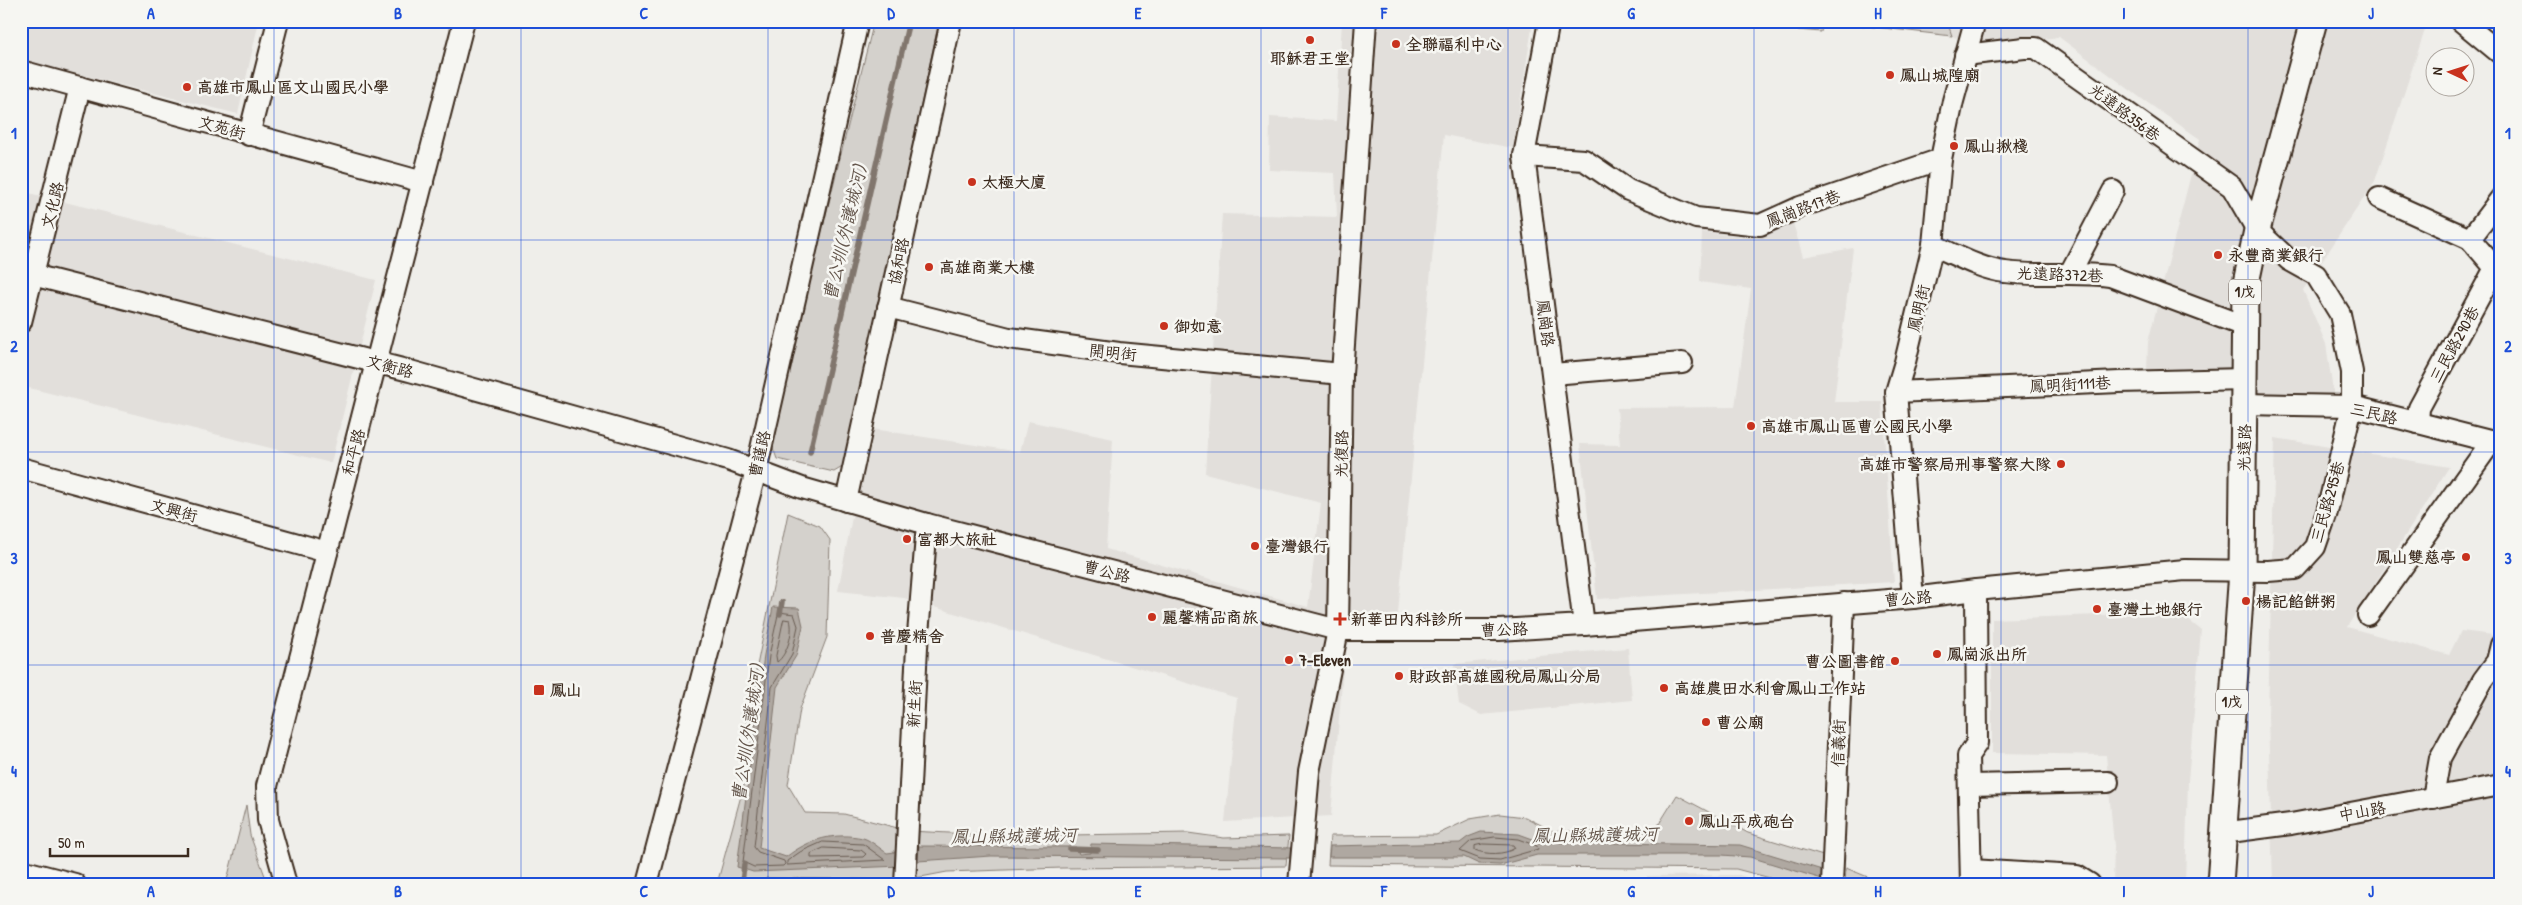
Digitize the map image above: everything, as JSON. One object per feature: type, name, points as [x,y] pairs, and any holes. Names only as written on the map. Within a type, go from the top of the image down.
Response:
[{"type":"main road","name":"光遠路","points":[[2220,884],[2222,833],[2242,571],[2245,288],[2257,230],[2314,21]]},
{"type":"street","points":[[249,135],[278,21]]},
{"type":"street","name":"和平路","points":[[286,884],[268,820],[267,786],[378,363],[464,21]]},
{"type":"street","name":"曹謹路","points":[[647,884],[756,471],[858,21]]},
{"type":"street","name":"協和路","points":[[846,501],[951,21]]},
{"type":"street","name":"光復路","points":[[1299,884],[1309,772],[1338,630],[1342,374],[1366,21]]},
{"type":"street","name":"鳳崗路","points":[[1549,21],[1524,156],[1584,625]]},
{"type":"street","name":"鳳明街","points":[[1913,598],[1896,392],[1905,362],[1932,245],[1941,159],[1953,101],[1974,21]]},
{"type":"street","points":[[2462,21],[2501,54]]},
{"type":"street","name":"光遠路356巷","points":[[1966,54],[2036,48],[2232,187],[2257,230],[2289,260],[2316,275],[2340,314],[2352,372],[2352,406]]},
{"type":"street","name":"文苑街","points":[[21,72],[423,182]]},
{"type":"street","name":"文化路","points":[[21,322],[28,274],[80,87]]},
{"type":"street","name":"鳳崗路17巷","points":[[1524,156],[1584,160],[1628,190],[1696,218],[1760,225],[1800,207],[1941,159]]},
{"type":"street","points":[[2070,273],[2113,191]]},
{"type":"street","points":[[2379,198],[2470,239],[2501,198]]},
{"type":"street","name":"三民路290巷","points":[[2418,423],[2419,408],[2496,268],[2470,239]]},
{"type":"street","name":"光遠路372巷","points":[[1932,245],[1981,266],[2005,272],[2110,276],[2244,326]]},
{"type":"street","name":"文衡路","points":[[28,274],[378,363],[728,460],[756,471]]},
{"type":"street","name":"開明街","points":[[888,307],[1009,338],[1119,353],[1342,374]]},
{"type":"street","points":[[1553,374],[1682,363]]},
{"type":"street","name":"鳳明街111巷","points":[[1896,392],[2119,382],[2245,379]]},
{"type":"street","name":"三民路","points":[[2244,404],[2352,406],[2496,442]]},
{"type":"street","name":"三民路295巷","points":[[2242,571],[2295,569],[2315,547],[2327,512],[2352,406]]},
{"type":"street","points":[[2368,615],[2496,442]]},
{"type":"street","name":"文興街","points":[[21,468],[327,552]]},
{"type":"street","name":"曹公路","points":[[756,471],[846,501],[927,524],[1338,630],[1499,630],[1584,625],[1913,598],[2184,570],[2242,571]]},
{"type":"street","name":"新生街","points":[[906,867],[917,647],[927,524]]},
{"type":"street","points":[[1976,590],[1977,743],[1968,756],[1971,877],[2083,880]]},
{"type":"street","name":"信義街","points":[[1832,877],[1844,603]]},
{"type":"street","points":[[2433,798],[2440,758],[2483,680],[2497,661],[2501,645]]},
{"type":"street","points":[[1969,785],[2108,782]]},
{"type":"street","name":"中山路","points":[[2222,833],[2291,824],[2501,786]]},
{"type":"street","points":[[21,870],[75,884]]},
{"type":"shaded area","name":"高雄市鳳山區文山國民小學","points":[[21,21],[259,21],[238,114],[21,60]]},
{"type":"shaded area","points":[[874,21],[939,21],[844,466],[834,472],[777,459],[772,445],[805,299]]},
{"type":"shaded area","points":[[1342,21],[1533,21],[1513,148],[1444,135],[1397,623],[1347,621],[1331,816],[1225,822],[1237,698],[904,598],[838,591],[852,517],[873,429],[1020,452],[1028,421],[1113,439],[1106,549],[1308,607],[1321,503],[1205,473],[1222,214],[1337,217],[1335,173],[1269,170],[1270,117],[1336,121]]},
{"type":"shaded area","points":[[1692,21],[1823,21],[1821,32]]},
{"type":"shaded area","points":[[1823,21],[1947,21],[1952,36]]},
{"type":"shaded area","points":[[1947,21],[2431,21],[2425,30],[2375,181],[2303,290],[2326,344],[2336,411],[2147,372],[2148,342],[2200,139],[2142,99],[2059,37],[1983,47],[1952,36]]},
{"type":"shaded area","points":[[21,191],[376,280],[331,463],[21,386]]},
{"type":"shaded area","name":"高雄市鳳山區曹公國民小學","points":[[1793,223],[1803,257],[1853,248],[1834,402],[1882,402],[1894,582],[1597,599],[1580,444],[1620,445],[1617,408],[1735,407],[1751,289],[1700,282],[1702,232],[1759,238]]},
{"type":"shaded area","points":[[2275,438],[2449,467],[2347,627],[2449,655],[2461,631],[2501,636],[2501,884],[2273,884],[2268,716]]},
{"type":"shaded area","points":[[788,513],[820,526],[830,540],[827,637],[800,709],[788,785],[805,813],[844,814],[909,831],[1010,836],[1188,833],[1224,838],[1289,836],[1286,866],[1062,868],[947,872],[905,880],[766,878],[763,884],[717,884],[751,759],[747,715]]},
{"type":"shaded area","points":[[2178,612],[2201,630],[2188,781],[2185,884],[2113,884],[2114,846],[2106,755],[1992,753],[1992,619]]},
{"type":"shaded area","points":[[1628,648],[1632,700],[1481,715],[1459,704],[1454,664]]},
{"type":"shaded area","points":[[1677,795],[1748,833],[1823,856],[1821,884],[1793,884],[1736,869],[1328,865],[1330,836],[1436,835],[1470,819],[1500,814],[1525,817],[1553,831],[1654,832]]},
{"type":"shaded area","points":[[246,805],[250,835],[268,884],[226,884]]},
{"type":"shaded area","points":[[1846,868],[1885,884],[1845,884]]},
{"type":"shaded area","points":[[1739,875],[1771,884],[1647,884],[1647,876]]},
{"type":"water","points":[[773,607],[799,608],[803,626],[796,656],[777,687],[759,848],[786,857],[813,841],[822,838],[852,836],[866,839],[887,853],[903,851],[902,866],[753,872],[737,867],[764,655]]},
{"type":"water","points":[[1481,832],[1519,834],[1541,842],[1740,845],[1822,870],[1822,879],[1750,857],[1722,855],[1537,855],[1500,865],[1479,864],[1464,857],[1329,857],[1330,846],[1460,843],[1468,837]]},
{"type":"water","points":[[1091,844],[1292,848],[1291,858],[991,856],[918,861],[919,846],[1076,847],[1079,854],[1090,853]]},
{"type":"waterway","name":"曹公圳(外護城河)","points":[[810,452],[909,21]]},
{"type":"waterway","name":"曹公圳(外護城河)","points":[[780,614],[782,602]]},
{"type":"waterway","name":"鳳山縣城護城河","points":[[1070,849],[1098,850]]},
{"type":"waterway","points":[[742,884],[744,864]]},
{"type":"waterway","name":"鳳山縣城護城河","points":[[1836,880],[1848,884]]},
{"type":"place","name":"耶穌君王堂","points":[[1310,40]]},
{"type":"place","name":"全聯福利中心","points":[[1396,44]]},
{"type":"place","name":"鳳山城隍廟","points":[[1890,75]]},
{"type":"place","name":"高雄市鳳山區文山國民小學","points":[[187,87]]},
{"type":"place","name":"鳳山揪棧","points":[[1954,146]]},
{"type":"place","name":"太極大廈","points":[[972,182]]},
{"type":"place","name":"永豐商業銀行","points":[[2218,255]]},
{"type":"place","name":"高雄商業大樓","points":[[929,267]]},
{"type":"place","name":"御如意","points":[[1164,326]]},
{"type":"place","name":"高雄市鳳山區曹公國民小學","points":[[1751,426]]},
{"type":"place","name":"高雄市警察局刑事警察大隊","points":[[2061,464]]},
{"type":"place","name":"富都大旅社","points":[[907,539]]},
{"type":"place","name":"臺灣銀行","points":[[1255,546]]},
{"type":"place","name":"鳳山雙慈亭","points":[[2466,557]]},
{"type":"place","name":"楊記餡餅粥","points":[[2246,601]]},
{"type":"place","name":"臺灣土地銀行","points":[[2097,609]]},
{"type":"place","name":"麗馨精品商旅","points":[[1152,617]]},
{"type":"place","name":"新華田內科診所","points":[[1340,619]]},
{"type":"place","name":"普慶精舍","points":[[870,636]]},
{"type":"place","name":"鳳崗派出所","points":[[1937,654]]},
{"type":"place","name":"7-Eleven","points":[[1289,660]]},
{"type":"place","name":"曹公圖書館","points":[[1895,661]]},
{"type":"place","name":"財政部高雄國稅局鳳山分局","points":[[1399,676]]},
{"type":"place","name":"高雄農田水利會鳳山工作站","points":[[1664,688]]},
{"type":"place","name":"鳳山","points":[[539,690]]},
{"type":"place","name":"曹公廟","points":[[1706,722]]},
{"type":"place","name":"鳳山平成砲台","points":[[1689,821]]}]
